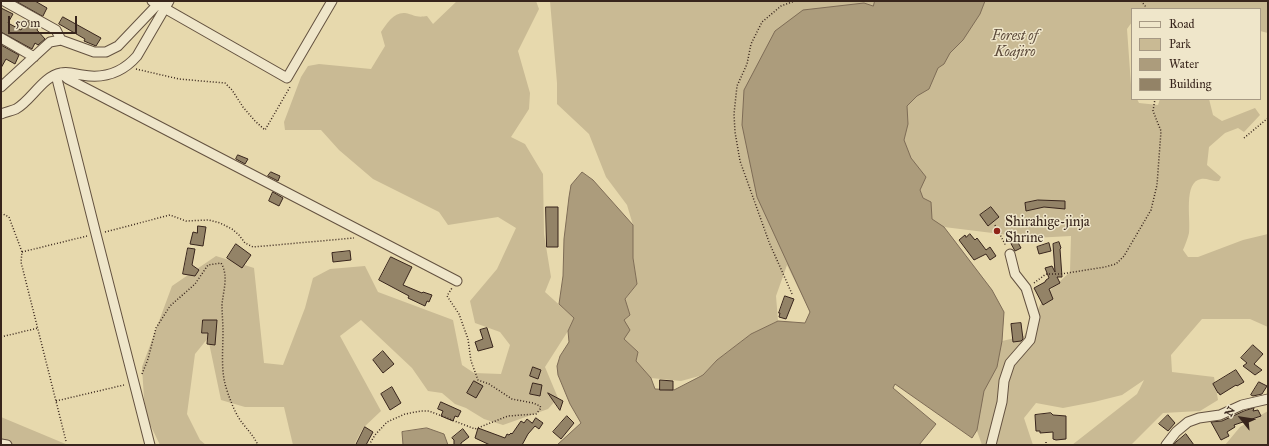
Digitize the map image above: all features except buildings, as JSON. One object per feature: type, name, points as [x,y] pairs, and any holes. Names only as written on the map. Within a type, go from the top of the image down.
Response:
[{"type":"street","points":[[4,1],[56,30],[61,40]]},
{"type":"street","points":[[161,4],[287,78],[332,1]]},
{"type":"street","points":[[3,82],[50,42],[61,40],[94,52],[106,52],[118,46],[161,4]]},
{"type":"street","points":[[1,114],[16,109],[50,79],[59,74],[97,76],[112,74],[121,70],[131,63],[137,56],[161,4]]},
{"type":"street","points":[[1,38],[34,57]]},
{"type":"street","points":[[59,74],[96,234],[150,445]]},
{"type":"street","points":[[59,74],[457,281]]},
{"type":"street","points":[[991,445],[1002,402],[1004,381],[1010,363],[1030,340],[1035,317],[1026,288],[1015,274],[1010,254]]},
{"type":"street","points":[[1166,445],[1176,432],[1188,422],[1199,418],[1220,415],[1242,405],[1268,399]]},
{"type":"street","points":[[1,444],[7,445]]},
{"type":"path","points":[[792,294],[769,242],[740,161],[735,132],[734,114],[737,86],[747,64],[751,44],[762,22],[781,6],[795,1]]},
{"type":"path","points":[[131,63],[136,69],[179,79],[225,83],[232,90],[243,107],[265,130],[291,84],[287,78]]},
{"type":"path","points":[[1026,288],[1046,274],[1061,274],[1105,267],[1116,264],[1124,256],[1151,210],[1157,185],[1161,131],[1153,111],[1155,100]]},
{"type":"path","points":[[1244,138],[1268,118]]},
{"type":"path","points":[[1,213],[9,217],[22,252],[21,262],[66,441]]},
{"type":"path","points":[[22,252],[170,215],[186,221],[209,220],[220,223],[232,229],[245,243],[253,247],[356,238]]},
{"type":"path","points":[[995,225],[1010,254]]},
{"type":"path","points":[[56,401],[133,383],[140,379],[148,359],[156,328],[170,306],[195,284],[208,265],[221,263],[224,268],[225,281],[222,303],[222,349],[226,384],[235,410],[244,425],[250,430],[258,445]]},
{"type":"path","points":[[369,445],[375,435],[387,422],[405,414],[429,411],[475,429],[508,416],[536,414],[541,408],[533,403],[512,399],[489,384],[478,380],[471,361],[468,339],[464,326],[459,314],[447,296],[457,281]]},
{"type":"path","points":[[1,337],[38,328]]},
{"type":"green space","points":[[457,1],[536,1],[539,9],[518,51],[530,93],[529,109],[511,137],[525,144],[543,174],[544,234],[551,277],[545,292],[574,318],[568,331],[545,367],[558,398],[548,409],[503,425],[484,419],[466,408],[455,404],[442,393],[428,391],[412,368],[361,320],[340,336],[381,411],[363,428],[354,445],[293,445],[284,407],[245,407],[221,400],[208,338],[195,354],[187,414],[200,440],[206,445],[160,445],[145,414],[142,367],[172,286],[216,256],[254,268],[264,363],[283,365],[305,308],[313,278],[330,269],[365,266],[378,292],[453,320],[462,365],[474,373],[501,374],[510,345],[500,332],[475,323],[470,301],[497,269],[516,228],[498,217],[448,225],[439,212],[373,179],[339,150],[321,130],[285,130],[284,122],[301,77],[308,66],[319,64],[371,69],[385,46],[381,32],[394,16],[405,13],[423,17],[427,16],[433,24]]},
{"type":"green space","name":"Forest of Koajiro","points":[[550,1],[1268,1],[1268,33],[1261,31],[1261,8],[1131,8],[1131,23],[1127,29],[1131,100],[1138,100],[1139,103],[1158,105],[1160,100],[1209,100],[1213,115],[1222,121],[1255,108],[1260,115],[1244,132],[1238,128],[1225,133],[1209,147],[1207,165],[1221,177],[1219,181],[1201,179],[1195,182],[1192,187],[1189,202],[1189,233],[1183,250],[1188,257],[1198,257],[1243,240],[1268,234],[1268,327],[1250,319],[1202,319],[1171,355],[1172,372],[1214,377],[1218,400],[1200,411],[1163,413],[1131,445],[1072,445],[1137,394],[1144,380],[1122,395],[1094,402],[1063,408],[1036,403],[1024,418],[1033,445],[982,445],[961,386],[810,312],[787,265],[776,296],[778,321],[751,334],[717,360],[703,375],[681,381],[651,378],[635,361],[638,352],[624,339],[624,320],[630,315],[625,300],[637,284],[633,258],[633,225],[627,205],[606,177],[589,134],[557,104],[557,83]],"holes":[[[944,227],[1033,238],[1071,236],[1070,272],[1046,294],[1024,336],[1002,341],[1004,312],[992,290]]]},
{"type":"green space","points":[[1268,411],[1268,445],[1225,445],[1240,427]]},
{"type":"green space","points":[[1,417],[68,445],[1,445]]},
{"type":"water","points":[[875,1],[985,1],[980,14],[963,40],[950,53],[944,64],[938,68],[929,89],[917,96],[907,106],[908,124],[904,140],[911,158],[926,177],[920,190],[923,198],[931,202],[932,219],[944,227],[992,290],[1004,312],[1002,341],[997,367],[984,391],[977,430],[972,438],[895,384],[893,388],[936,424],[919,445],[557,445],[581,423],[570,404],[558,375],[557,366],[560,356],[569,342],[568,331],[574,318],[559,304],[563,276],[564,239],[571,185],[582,172],[593,180],[633,225],[633,258],[637,284],[625,299],[630,315],[624,320],[630,330],[624,339],[638,352],[636,361],[651,378],[655,389],[674,390],[703,375],[717,360],[751,334],[778,321],[805,323],[810,312],[757,197],[742,125],[744,90],[775,31],[803,10],[864,3],[873,6]]},
{"type":"water","points":[[427,428],[444,434],[448,445],[403,445],[402,432]]},
{"type":"place","name":"Shirahige-jinja Shrine","points":[[997,231]]}]
